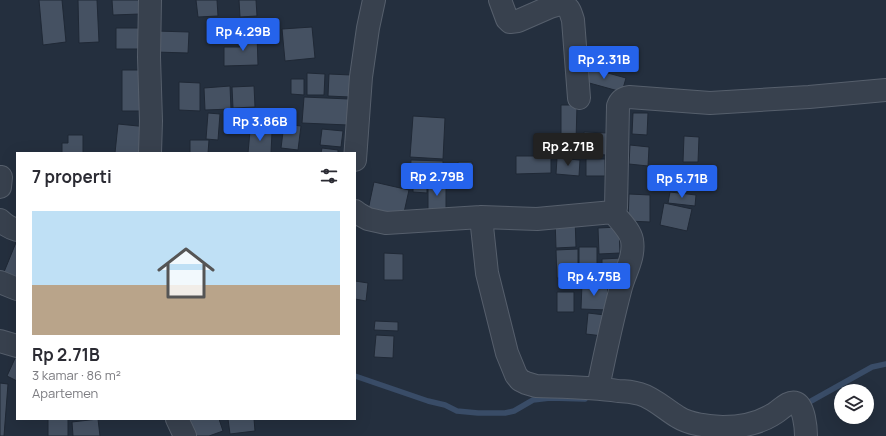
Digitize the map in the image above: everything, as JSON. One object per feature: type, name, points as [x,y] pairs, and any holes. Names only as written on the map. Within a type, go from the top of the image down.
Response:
[{"type":"street","points":[[150,0],[150,152]]},
{"type":"street","points":[[355,152],[363,65],[368,28],[374,0]]},
{"type":"street","points":[[500,0],[507,19],[510,22],[518,21],[560,4],[568,8],[571,12],[573,20],[579,98]]},
{"type":"street","points":[[613,212],[616,208],[618,106],[619,102],[623,98],[629,97],[710,103],[809,97],[886,90]]},
{"type":"street","points":[[356,212],[368,219],[386,223],[481,217],[537,218],[613,212]]},
{"type":"street","points":[[598,388],[621,285],[629,267],[632,255],[632,241],[630,234],[613,212]]},
{"type":"street","points":[[481,217],[487,274],[507,353],[516,375],[520,380],[526,384],[536,386],[598,388],[640,394],[651,399],[680,418],[696,424],[723,427],[750,424],[773,415],[790,402],[795,402],[800,406],[803,413],[806,436]]},
{"type":"street","points":[[0,220],[16,230]]},
{"type":"street","points":[[0,282],[16,289]]},
{"type":"street","points":[[0,341],[16,346]]},
{"type":"street","points":[[178,420],[185,436]]},
{"type":"building","points":[[39,0],[62,0],[66,42],[43,45]]},
{"type":"building","points":[[78,0],[97,0],[99,42],[79,43]]},
{"type":"building","points":[[112,0],[139,0],[140,14],[113,15]]},
{"type":"building","points":[[196,0],[217,0],[218,16],[198,17]]},
{"type":"building","points":[[239,0],[256,0],[257,16],[240,17]]},
{"type":"building","points":[[312,27],[315,58],[285,61],[282,29]]},
{"type":"building","points":[[116,28],[145,28],[146,49],[116,49]]},
{"type":"building","points":[[156,31],[189,32],[188,53],[155,52]]},
{"type":"building","points":[[257,34],[258,65],[224,66],[224,47],[240,47],[240,35]]},
{"type":"building","points":[[586,67],[626,78],[622,92],[582,81]]},
{"type":"building","points":[[122,70],[146,70],[146,111],[122,111]]},
{"type":"building","points":[[307,73],[325,74],[324,95],[307,95]]},
{"type":"building","points":[[329,74],[351,75],[350,97],[328,96]]},
{"type":"building","points":[[291,79],[304,79],[304,95],[291,94]]},
{"type":"building","points":[[179,82],[200,83],[200,111],[179,110]]},
{"type":"building","points":[[230,86],[231,109],[205,110],[204,88]]},
{"type":"building","points":[[254,86],[255,107],[233,108],[232,87]]},
{"type":"building","points":[[304,97],[349,99],[348,125],[302,123]]},
{"type":"building","points":[[561,105],[577,105],[576,141],[561,141]]},
{"type":"building","points":[[208,113],[220,114],[218,140],[206,139]]},
{"type":"building","points":[[633,113],[648,113],[647,135],[632,134]]},
{"type":"building","points":[[413,116],[445,118],[443,159],[410,157]]},
{"type":"building","points":[[118,124],[148,127],[145,152],[115,152]]},
{"type":"building","points":[[284,124],[301,126],[298,150],[281,148]]},
{"type":"building","points":[[322,129],[343,131],[341,147],[320,145]]},
{"type":"building","points":[[250,131],[272,132],[271,152],[248,152]]},
{"type":"building","points":[[584,132],[607,133],[607,155],[583,154]]},
{"type":"building","points":[[68,135],[83,135],[83,152],[62,152],[62,143],[68,143]]},
{"type":"building","points":[[684,136],[699,137],[698,162],[683,162]]},
{"type":"building","points":[[190,140],[209,140],[208,152],[190,152]]},
{"type":"building","points":[[630,145],[649,147],[648,166],[629,164]]},
{"type":"building","points":[[322,148],[338,150],[338,152],[321,152]]},
{"type":"building","points":[[516,156],[551,156],[551,173],[516,174]]},
{"type":"building","points":[[557,158],[580,160],[579,176],[556,174]]},
{"type":"building","points":[[586,159],[605,159],[605,176],[586,176]]},
{"type":"building","points":[[411,160],[443,161],[443,178],[410,177]]},
{"type":"building","points":[[458,162],[472,162],[472,177],[458,178]]},
{"type":"building","points":[[413,180],[427,181],[427,193],[413,192]]},
{"type":"building","points":[[428,181],[446,181],[446,213],[428,213]]},
{"type":"building","points":[[374,182],[409,190],[403,217],[368,210]]},
{"type":"building","points":[[670,192],[696,195],[695,206],[668,203]]},
{"type":"building","points":[[629,194],[650,195],[650,222],[628,221]]},
{"type":"building","points":[[664,203],[692,209],[687,231],[660,225]]},
{"type":"building","points":[[575,217],[576,247],[556,248],[555,218]]},
{"type":"building","points":[[619,227],[620,253],[599,254],[598,228]]},
{"type":"building","points":[[16,242],[16,277],[4,272]]},
{"type":"building","points":[[579,247],[597,247],[597,280],[579,280]]},
{"type":"building","points":[[578,249],[578,278],[557,278],[556,250]]},
{"type":"building","points":[[384,253],[403,254],[403,280],[384,280]]},
{"type":"building","points":[[622,258],[622,278],[602,279],[602,259]]},
{"type":"building","points":[[356,281],[368,283],[366,301],[356,299]]},
{"type":"building","points":[[582,284],[608,285],[607,310],[581,309]]},
{"type":"building","points":[[557,292],[574,292],[574,312],[557,312]]},
{"type":"building","points":[[588,313],[605,315],[603,336],[586,334]]},
{"type":"building","points":[[375,321],[398,322],[398,331],[374,330]]},
{"type":"building","points":[[376,335],[394,336],[393,358],[374,357]]},
{"type":"building","points":[[16,356],[16,380],[7,376]]},
{"type":"building","points":[[0,383],[8,384],[4,436],[0,436]]},
{"type":"building","points":[[48,420],[68,420],[68,436],[48,436]]},
{"type":"building","points":[[98,420],[100,436],[73,436],[72,422]]},
{"type":"building","points":[[188,420],[219,420],[223,431],[209,436],[194,436]]},
{"type":"building","points":[[228,420],[254,420],[255,431],[230,434]]},
{"type":"waterway","points":[[804,405],[872,367],[886,364]]},
{"type":"waterway","points":[[356,376],[428,401],[445,405],[457,411],[505,413],[514,411],[533,400],[550,398],[585,399]]}]
